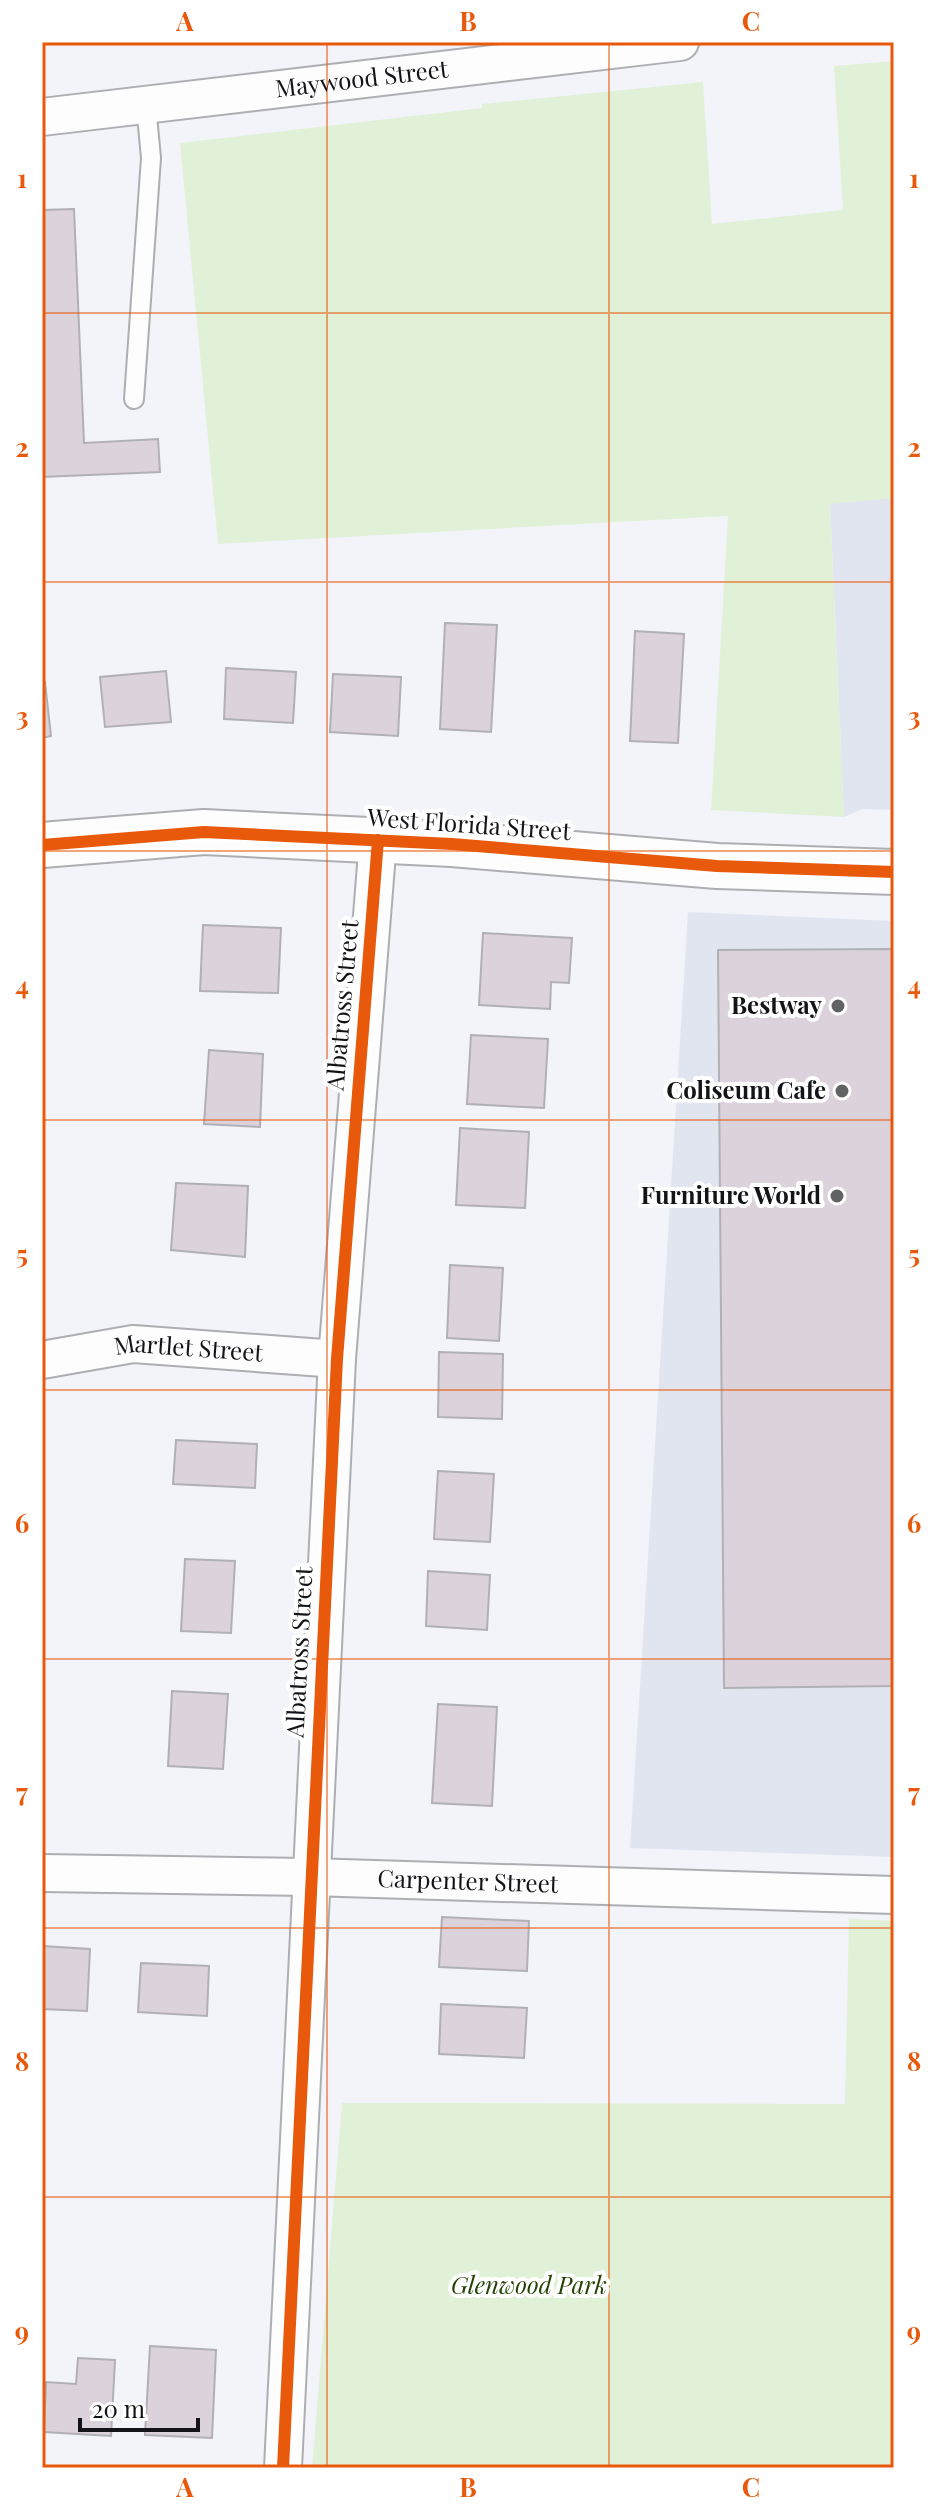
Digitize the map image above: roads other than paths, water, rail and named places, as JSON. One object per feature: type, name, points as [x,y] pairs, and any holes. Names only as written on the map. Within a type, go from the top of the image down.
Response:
[{"type":"main road","name":"West Florida Street","points":[[42,845],[204,832],[378,840],[717,866],[894,872]]},
{"type":"street","name":"Maywood Street","points":[[42,117],[680,42]]},
{"type":"street","name":"Albatross Street","points":[[283,2468],[337,1359],[378,840]]},
{"type":"street","name":"Martlet Street","points":[[42,1360],[133,1344],[337,1359]]},
{"type":"street","name":"Carpenter Street","points":[[42,1873],[310,1877],[894,1895]]},
{"type":"lane","points":[[134,399],[151,158],[146,105]]},
{"type":"place","name":"Bestway","points":[[838,1006]]},
{"type":"place","name":"Coliseum Cafe","points":[[842,1091]]},
{"type":"place","name":"Furniture World","points":[[837,1196]]},
{"type":"park label","name":"Glenwood Park","points":[[529,2286]]}]
